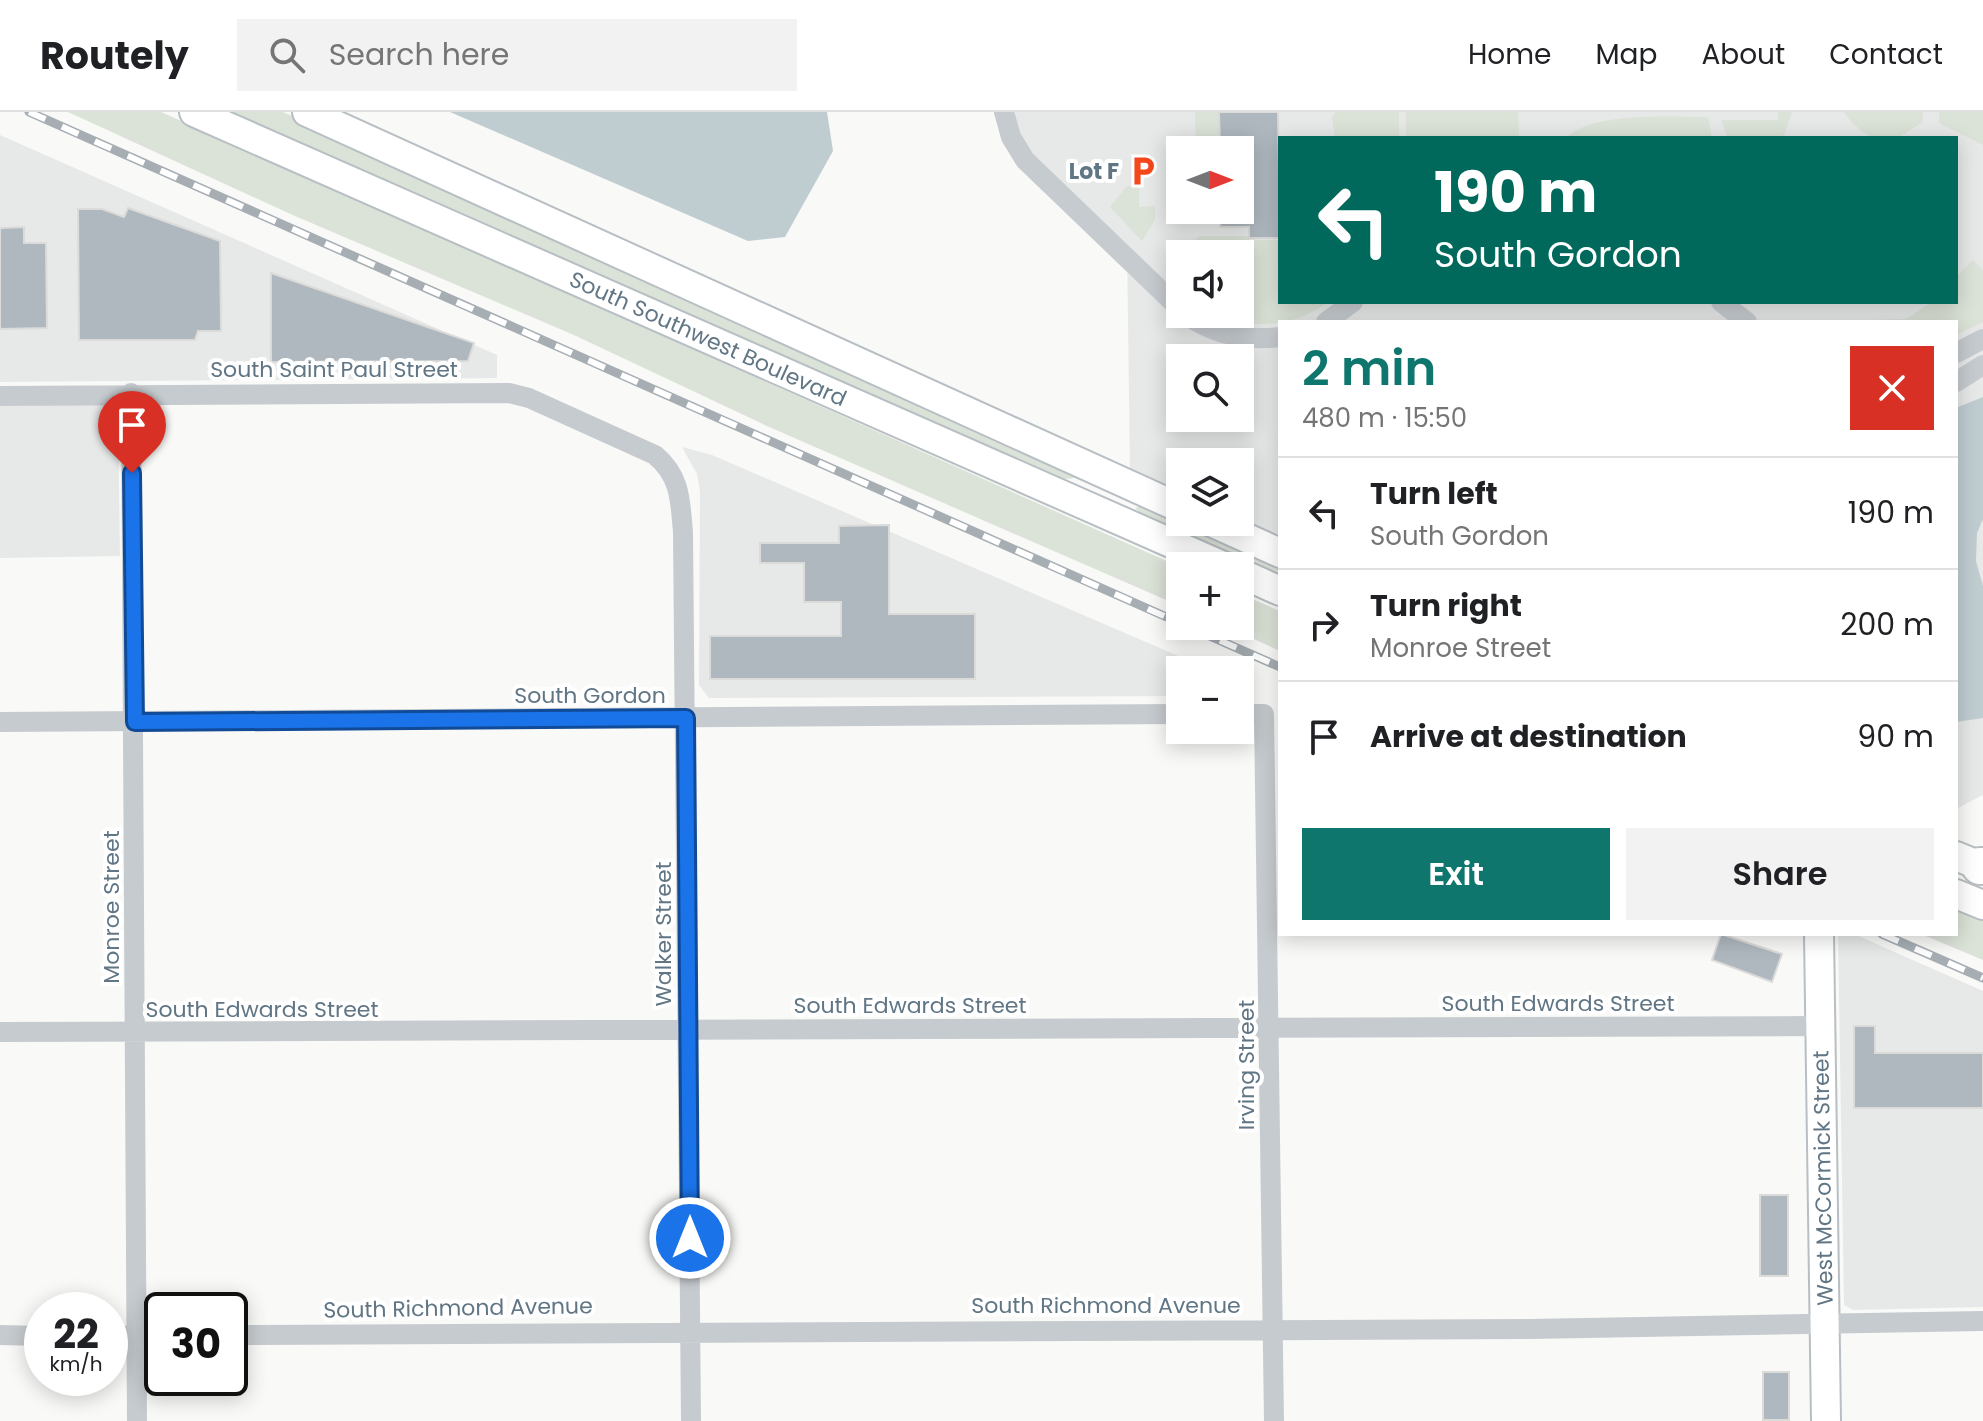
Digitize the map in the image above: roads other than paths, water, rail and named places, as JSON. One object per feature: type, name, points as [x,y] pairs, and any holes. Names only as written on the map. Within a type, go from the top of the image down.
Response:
[{"type":"main road","name":"South Southwest Boulevard","points":[[194,112],[1191,552]]},
{"type":"main road","name":"South Southwest Boulevard","points":[[307,112],[1166,502]]},
{"type":"main road","points":[[1242,536],[1278,552]]},
{"type":"main road","points":[[1254,579],[1278,590]]},
{"type":"main road","points":[[1958,895],[1983,905]]},
{"type":"main road","name":"West McCormick Street","points":[[1819,936],[1826,1421]]},
{"type":"street","points":[[1004,112],[1011,137],[1025,160],[1166,296]]},
{"type":"street","points":[[1329,320],[1350,304]]},
{"type":"street","points":[[1724,304],[1744,320]]},
{"type":"street","points":[[1207,328],[1237,337],[1278,337]]},
{"type":"street","points":[[1958,352],[1983,339]]},
{"type":"street","points":[[1958,381],[1983,365]]},
{"type":"street","name":"Monroe Street","points":[[131,393],[137,1421]]},
{"type":"street","name":"South Saint Paul Street","points":[[0,396],[509,393],[529,398],[655,455]]},
{"type":"street","name":"Walker Street","points":[[655,455],[671,469],[679,486],[686,718],[691,1421]]},
{"type":"street","name":"South Gordon","points":[[0,722],[1166,714]]},
{"type":"street","name":"Irving Street","points":[[1254,714],[1264,714],[1274,1421]]},
{"type":"street","name":"South Edwards Street","points":[[0,1032],[135,1034],[1820,1026]]},
{"type":"street","name":"South Richmond Avenue","points":[[248,1335],[1983,1321]]},
{"type":"street","points":[[0,1335],[24,1336]]},
{"type":"street","points":[[128,1336],[144,1336]]},
{"type":"railway","points":[[29,112],[1166,617]]},
{"type":"railway","points":[[1219,640],[1278,666]]},
{"type":"railway","points":[[1887,936],[1983,978]]},
{"type":"place","name":"Lot F","points":[[1143,171]]}]
